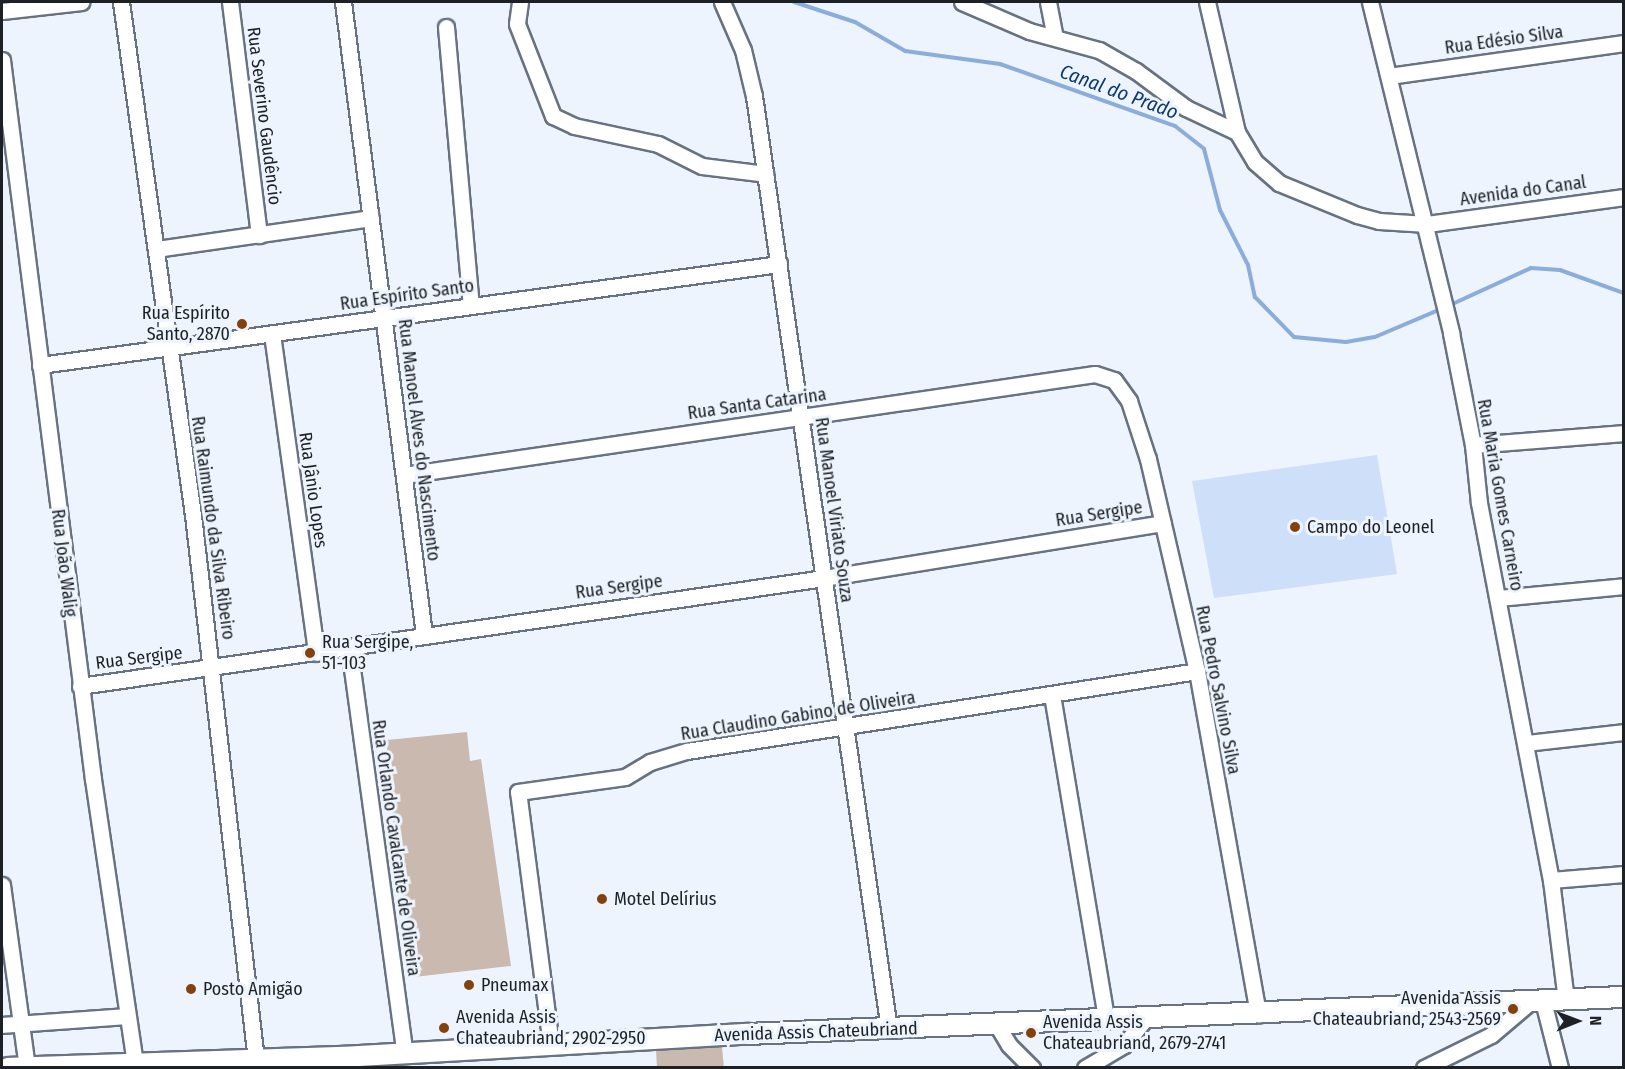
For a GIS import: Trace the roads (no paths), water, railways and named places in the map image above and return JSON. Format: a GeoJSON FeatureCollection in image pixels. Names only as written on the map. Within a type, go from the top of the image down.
{"type":"FeatureCollection","features":[{"type":"Feature","properties":{"kind":"main road","name":"Avenida Assis Chateubriand"},"geometry":{"type":"LineString","coordinates":[[8,1068],[405,1054],[890,1029],[1258,1015],[1623,997]]}},
{"type":"Feature","properties":{"kind":"street"},"geometry":{"type":"LineString","coordinates":[[2,11],[81,2]]}},
{"type":"Feature","properties":{"kind":"street","name":"Rua Raimundo da Silva Ribeiro"},"geometry":{"type":"LineString","coordinates":[[121,2],[212,668],[256,1060]]}},
{"type":"Feature","properties":{"kind":"street","name":"Rua Severino Gaudêncio"},"geometry":{"type":"LineString","coordinates":[[230,2],[260,235]]}},
{"type":"Feature","properties":{"kind":"street","name":"Rua Manoel Alves do Nascimento"},"geometry":{"type":"LineString","coordinates":[[343,2],[424,634]]}},
{"type":"Feature","properties":{"kind":"street"},"geometry":{"type":"LineString","coordinates":[[520,2],[517,24],[553,116],[574,126],[658,144],[702,166],[766,174]]}},
{"type":"Feature","properties":{"kind":"street","name":"Rua Manoel Viriato Souza"},"geometry":{"type":"LineString","coordinates":[[722,2],[743,50],[766,174],[890,1029]]}},
{"type":"Feature","properties":{"kind":"street"},"geometry":{"type":"LineString","coordinates":[[962,2],[1029,31],[1055,37],[1113,58],[1186,108],[1237,132]]}},
{"type":"Feature","properties":{"kind":"street"},"geometry":{"type":"LineString","coordinates":[[1048,2],[1055,37]]}},
{"type":"Feature","properties":{"kind":"street","name":"Avenida do Canal"},"geometry":{"type":"LineString","coordinates":[[1207,2],[1237,132],[1255,162],[1279,183],[1357,215],[1427,224],[1623,197]]}},
{"type":"Feature","properties":{"kind":"street","name":"Rua Maria Gomes Carneiro"},"geometry":{"type":"LineString","coordinates":[[1370,2],[1443,290],[1473,445],[1479,503],[1551,880],[1566,1000]]}},
{"type":"Feature","properties":{"kind":"street"},"geometry":{"type":"LineString","coordinates":[[446,27],[471,306]]}},
{"type":"Feature","properties":{"kind":"street","name":"Rua Edésio Silva"},"geometry":{"type":"LineString","coordinates":[[1389,76],[1623,43]]}},
{"type":"Feature","properties":{"kind":"street","name":"Rua João Walig"},"geometry":{"type":"LineString","coordinates":[[2,60],[80,686],[135,1064]]}},
{"type":"Feature","properties":{"kind":"street"},"geometry":{"type":"LineString","coordinates":[[156,249],[371,218]]}},
{"type":"Feature","properties":{"kind":"street","name":"Rua Espírito Santo"},"geometry":{"type":"LineString","coordinates":[[40,365],[779,264]]}},
{"type":"Feature","properties":{"kind":"street","name":"Rua Jânio Lopes"},"geometry":{"type":"LineString","coordinates":[[272,334],[316,653]]}},
{"type":"Feature","properties":{"kind":"street","name":"Rua Santa Catarina"},"geometry":{"type":"LineString","coordinates":[[404,475],[1095,374],[1114,380]]}},
{"type":"Feature","properties":{"kind":"street","name":"Rua Pedro Salvino Silva"},"geometry":{"type":"LineString","coordinates":[[1114,380],[1130,402],[1162,523],[1197,671],[1258,1015]]}},
{"type":"Feature","properties":{"kind":"street"},"geometry":{"type":"LineString","coordinates":[[1473,445],[1623,433]]}},
{"type":"Feature","properties":{"kind":"street","name":"Rua Sergipe"},"geometry":{"type":"LineString","coordinates":[[80,686],[316,653],[424,634],[824,578],[1162,523]]}},
{"type":"Feature","properties":{"kind":"street"},"geometry":{"type":"LineString","coordinates":[[1498,598],[1623,586]]}},
{"type":"Feature","properties":{"kind":"street","name":"Rua Orlando Cavalcante de Oliveira"},"geometry":{"type":"LineString","coordinates":[[349,647],[405,1054]]}},
{"type":"Feature","properties":{"kind":"street","name":"Rua Claudino Gabino de Oliveira"},"geometry":{"type":"LineString","coordinates":[[550,1045],[518,792],[625,777],[650,762],[687,751],[1197,671]]}},
{"type":"Feature","properties":{"kind":"street"},"geometry":{"type":"LineString","coordinates":[[1052,695],[1106,1019]]}},
{"type":"Feature","properties":{"kind":"street"},"geometry":{"type":"LineString","coordinates":[[1526,743],[1623,732]]}},
{"type":"Feature","properties":{"kind":"street"},"geometry":{"type":"LineString","coordinates":[[1551,880],[1623,874]]}},
{"type":"Feature","properties":{"kind":"street"},"geometry":{"type":"LineString","coordinates":[[2,885],[27,1067]]}},
{"type":"Feature","properties":{"kind":"street"},"geometry":{"type":"LineString","coordinates":[[1424,1068],[1491,1035],[1536,1001],[1560,1068]]}},
{"type":"Feature","properties":{"kind":"street"},"geometry":{"type":"LineString","coordinates":[[2,1025],[127,1016]]}},
{"type":"Feature","properties":{"kind":"street"},"geometry":{"type":"LineString","coordinates":[[1085,1068],[1124,1045],[1146,1018]]}},
{"type":"Feature","properties":{"kind":"street"},"geometry":{"type":"LineString","coordinates":[[997,1025],[1009,1045],[1032,1068]]}},
{"type":"Feature","properties":{"kind":"waterway","name":"Canal do Prado"},"geometry":{"type":"LineString","coordinates":[[794,2],[855,22],[905,51],[1000,64],[1175,126],[1204,149],[1220,210],[1248,265],[1255,297],[1294,337],[1346,342],[1375,337],[1441,309]]}},
{"type":"Feature","properties":{"kind":"waterway","name":"Canal do Prado"},"geometry":{"type":"LineString","coordinates":[[1448,306],[1531,268],[1560,270],[1624,293]]}},
{"type":"Feature","properties":{"kind":"place","name":"Rua Espírito Santo, 2870"},"geometry":{"type":"Point","coordinates":[242,324]}},
{"type":"Feature","properties":{"kind":"place","name":"Campo do Leonel"},"geometry":{"type":"Point","coordinates":[1295,527]}},
{"type":"Feature","properties":{"kind":"place","name":"Rua Sergipe, 51-103"},"geometry":{"type":"Point","coordinates":[310,653]}},
{"type":"Feature","properties":{"kind":"place","name":"Motel Delírius"},"geometry":{"type":"Point","coordinates":[602,899]}},
{"type":"Feature","properties":{"kind":"place","name":"Pneumax"},"geometry":{"type":"Point","coordinates":[469,985]}},
{"type":"Feature","properties":{"kind":"place","name":"Posto Amigão"},"geometry":{"type":"Point","coordinates":[191,989]}},
{"type":"Feature","properties":{"kind":"place","name":"Avenida Assis Chateaubriand, 2543-2569"},"geometry":{"type":"Point","coordinates":[1513,1009]}},
{"type":"Feature","properties":{"kind":"place","name":"Avenida Assis Chateaubriand, 2902-2950"},"geometry":{"type":"Point","coordinates":[444,1028]}},
{"type":"Feature","properties":{"kind":"place","name":"Avenida Assis Chateaubriand, 2679-2741"},"geometry":{"type":"Point","coordinates":[1031,1033]}}]}
